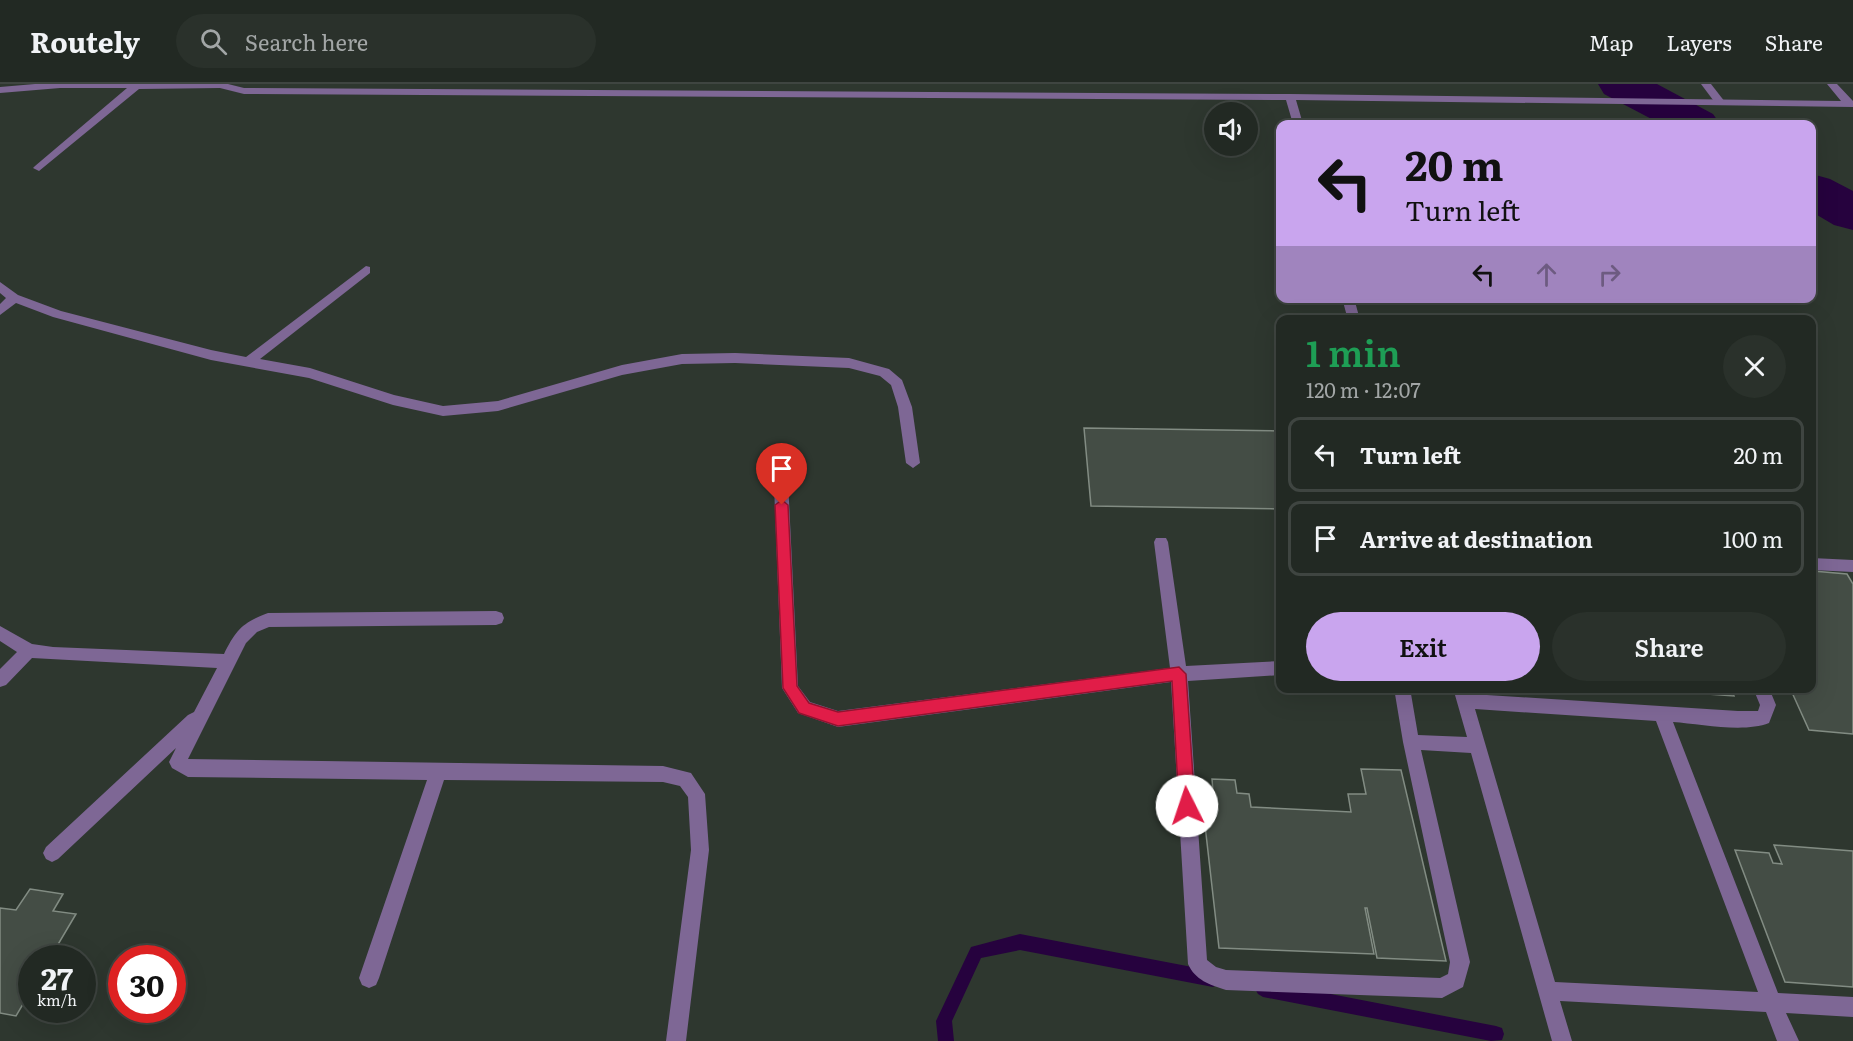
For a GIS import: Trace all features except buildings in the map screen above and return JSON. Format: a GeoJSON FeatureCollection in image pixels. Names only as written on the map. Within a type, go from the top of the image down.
{"type":"FeatureCollection","features":[{"type":"Feature","properties":{"kind":"street"},"geometry":{"type":"LineString","coordinates":[[0,90],[121,84],[216,85],[244,91],[376,88],[775,90],[1851,104]]}},
{"type":"Feature","properties":{"kind":"street"},"geometry":{"type":"LineString","coordinates":[[1706,84],[1720,102]]}},
{"type":"Feature","properties":{"kind":"street"},"geometry":{"type":"LineString","coordinates":[[1832,84],[1851,104]]}},
{"type":"Feature","properties":{"kind":"street"},"geometry":{"type":"LineString","coordinates":[[39,168],[136,85]]}},
{"type":"Feature","properties":{"kind":"street"},"geometry":{"type":"LineString","coordinates":[[1290,97],[1297,120]]}},
{"type":"Feature","properties":{"kind":"street"},"geometry":{"type":"LineString","coordinates":[[248,362],[366,270]]}},
{"type":"Feature","properties":{"kind":"street"},"geometry":{"type":"LineString","coordinates":[[0,286],[14,298],[57,314],[212,355],[319,376],[393,400],[443,411],[498,406],[622,370],[682,359],[735,358],[849,363],[884,372],[897,383],[905,407],[913,463]]}},
{"type":"Feature","properties":{"kind":"street"},"geometry":{"type":"LineString","coordinates":[[0,311],[14,298]]}},
{"type":"Feature","properties":{"kind":"street"},"geometry":{"type":"LineString","coordinates":[[780,459],[790,688],[804,708],[838,719],[1179,674],[1276,668]]}},
{"type":"Feature","properties":{"kind":"street"},"geometry":{"type":"LineString","coordinates":[[1161,542],[1179,674],[1198,964],[1210,975],[1226,981],[1442,988],[1456,980],[1460,962],[1411,742],[1403,693]]}},
{"type":"Feature","properties":{"kind":"street"},"geometry":{"type":"LineString","coordinates":[[1816,564],[1853,566]]}},
{"type":"Feature","properties":{"kind":"street"},"geometry":{"type":"LineString","coordinates":[[496,618],[268,620],[251,627],[240,638],[178,762],[188,769],[663,774],[685,779],[696,794],[700,850],[676,1041]]}},
{"type":"Feature","properties":{"kind":"street"},"geometry":{"type":"LineString","coordinates":[[0,633],[28,651],[113,658],[228,661]]}},
{"type":"Feature","properties":{"kind":"street"},"geometry":{"type":"LineString","coordinates":[[0,680],[28,651]]}},
{"type":"Feature","properties":{"kind":"street"},"geometry":{"type":"LineString","coordinates":[[1562,1041],[1462,695],[1738,719],[1763,718],[1768,705],[1763,693]]}},
{"type":"Feature","properties":{"kind":"street"},"geometry":{"type":"LineString","coordinates":[[52,853],[202,712]]}},
{"type":"Feature","properties":{"kind":"street"},"geometry":{"type":"LineString","coordinates":[[1662,714],[1771,1001],[1789,1041]]}},
{"type":"Feature","properties":{"kind":"street"},"geometry":{"type":"LineString","coordinates":[[1411,742],[1477,745]]}},
{"type":"Feature","properties":{"kind":"street"},"geometry":{"type":"LineString","coordinates":[[369,978],[438,772]]}},
{"type":"Feature","properties":{"kind":"street"},"geometry":{"type":"LineString","coordinates":[[1548,991],[1853,1007]]}},
{"type":"Feature","properties":{"kind":"waterway"},"geometry":{"type":"LineString","coordinates":[[1621,84],[1688,120]]}},
{"type":"Feature","properties":{"kind":"waterway"},"geometry":{"type":"LineString","coordinates":[[1816,192],[1853,213]]}},
{"type":"Feature","properties":{"kind":"waterway"},"geometry":{"type":"LineString","coordinates":[[946,1041],[944,1021],[976,952],[1020,942],[1213,979]]}},
{"type":"Feature","properties":{"kind":"waterway"},"geometry":{"type":"LineString","coordinates":[[1263,989],[1496,1034]]}},
{"type":"Feature","properties":{"kind":"route"},"geometry":{"type":"LineString","coordinates":[[782,505],[790,688],[804,708],[838,719],[1179,674],[1187,806]]}}]}
